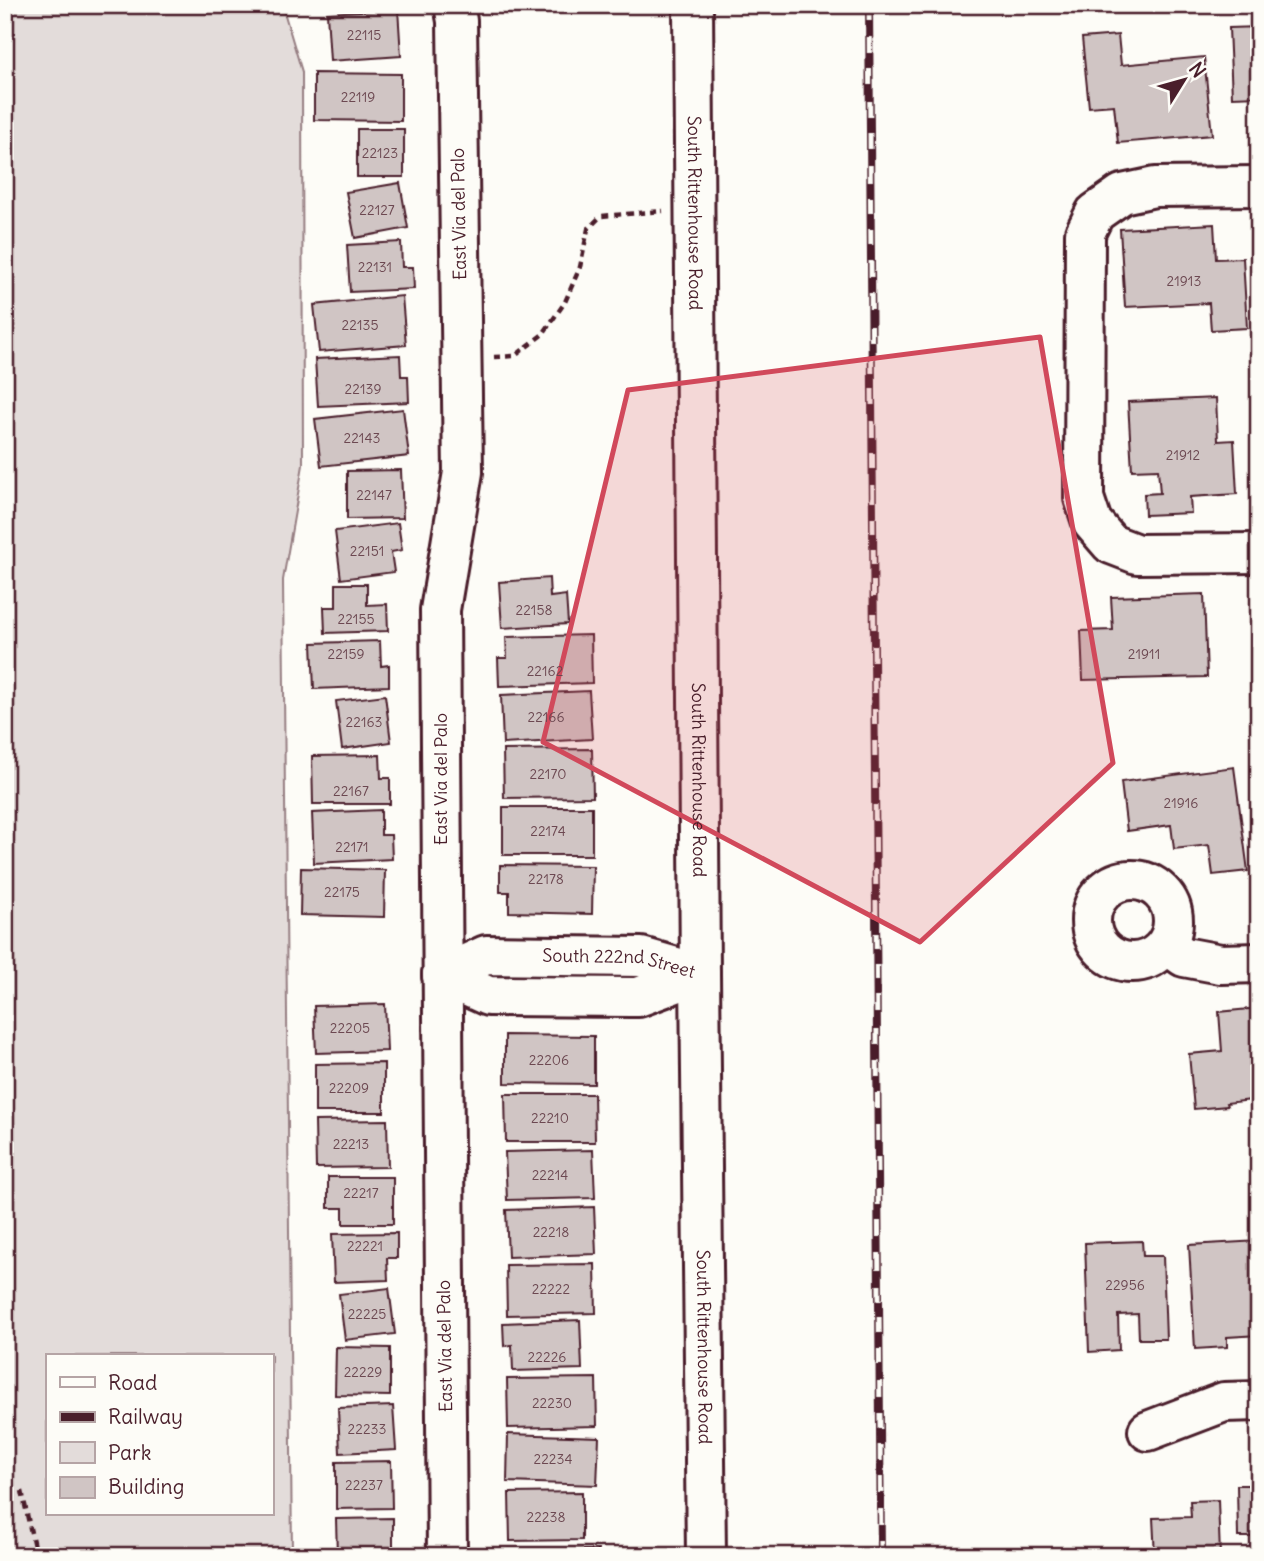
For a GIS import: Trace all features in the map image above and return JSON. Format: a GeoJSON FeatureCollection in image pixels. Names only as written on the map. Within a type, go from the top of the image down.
{"type":"FeatureCollection","features":[{"type":"Feature","properties":{"kind":"street","name":"East Via del Palo"},"geometry":{"type":"LineString","coordinates":[[447,1556],[440,610],[463,471],[457,21],[454,5]]}},
{"type":"Feature","properties":{"kind":"street","name":"South Rittenhouse Road"},"geometry":{"type":"LineString","coordinates":[[693,5],[706,1556]]}},
{"type":"Feature","properties":{"kind":"street"},"geometry":{"type":"LineString","coordinates":[[1259,186],[1155,187],[1122,194],[1095,213],[1085,233],[1084,367],[1084,498],[1092,522],[1111,544],[1137,554],[1259,553]]}},
{"type":"Feature","properties":{"kind":"street"},"geometry":{"type":"LineString","coordinates":[[1167,945],[1184,957],[1221,964],[1259,963]]}},
{"type":"Feature","properties":{"kind":"street","name":"South 222nd Street"},"geometry":{"type":"LineString","coordinates":[[442,975],[486,955],[642,957],[700,974]]}},
{"type":"Feature","properties":{"kind":"street"},"geometry":{"type":"LineString","coordinates":[[1147,1431],[1224,1402],[1259,1401]]}},
{"type":"Feature","properties":{"kind":"path"},"geometry":{"type":"LineString","coordinates":[[461,359],[515,356],[543,334],[565,302],[580,267],[588,229],[601,216],[695,209]]}},
{"type":"Feature","properties":{"kind":"path"},"geometry":{"type":"LineString","coordinates":[[22,1491],[36,1556]]}},
{"type":"Feature","properties":{"kind":"highlighted area"},"geometry":{"type":"Polygon","coordinates":[[[1040,337],[1113,763],[920,942],[543,742],[628,390],[1040,337]]]}},
{"type":"Feature","properties":{"kind":"green space"},"geometry":{"type":"Polygon","coordinates":[[[5,5],[282,5],[302,72],[303,465],[283,580],[292,1556],[7,1556],[5,5]]]}},
{"type":"Feature","properties":{"kind":"building"},"geometry":{"type":"Polygon","coordinates":[[[398,9],[401,56],[330,61],[327,13],[398,9]]]}},
{"type":"Feature","properties":{"kind":"building"},"geometry":{"type":"Polygon","coordinates":[[[1259,27],[1259,96],[1232,97],[1229,28],[1259,27]]]}},
{"type":"Feature","properties":{"kind":"building"},"geometry":{"type":"Polygon","coordinates":[[[1118,35],[1121,65],[1204,57],[1212,135],[1118,143],[1114,105],[1089,107],[1082,38],[1118,35]]]}},
{"type":"Feature","properties":{"kind":"building"},"geometry":{"type":"Polygon","coordinates":[[[314,73],[401,74],[401,121],[314,120],[314,73]]]}},
{"type":"Feature","properties":{"kind":"building"},"geometry":{"type":"Polygon","coordinates":[[[357,129],[404,129],[404,177],[357,177],[357,129]]]}},
{"type":"Feature","properties":{"kind":"building"},"geometry":{"type":"Polygon","coordinates":[[[400,183],[408,228],[355,238],[346,192],[400,183]]]}},
{"type":"Feature","properties":{"kind":"building"},"geometry":{"type":"Polygon","coordinates":[[[1214,224],[1216,259],[1243,258],[1247,328],[1211,330],[1209,303],[1125,307],[1120,229],[1214,224]]]}},
{"type":"Feature","properties":{"kind":"building"},"geometry":{"type":"Polygon","coordinates":[[[401,242],[402,267],[413,267],[414,289],[350,292],[347,245],[401,242]]]}},
{"type":"Feature","properties":{"kind":"building"},"geometry":{"type":"Polygon","coordinates":[[[402,296],[406,345],[319,352],[314,305],[402,296]]]}},
{"type":"Feature","properties":{"kind":"building"},"geometry":{"type":"Polygon","coordinates":[[[400,355],[401,376],[408,376],[409,402],[318,406],[315,359],[400,355]]]}},
{"type":"Feature","properties":{"kind":"building"},"geometry":{"type":"Polygon","coordinates":[[[1216,398],[1218,441],[1234,440],[1237,494],[1190,497],[1191,513],[1145,515],[1144,494],[1160,493],[1158,469],[1132,470],[1128,402],[1216,398]]]}},
{"type":"Feature","properties":{"kind":"building"},"geometry":{"type":"Polygon","coordinates":[[[403,409],[409,456],[321,466],[315,419],[403,409]]]}},
{"type":"Feature","properties":{"kind":"building"},"geometry":{"type":"Polygon","coordinates":[[[401,470],[403,518],[347,519],[347,471],[401,470]]]}},
{"type":"Feature","properties":{"kind":"building"},"geometry":{"type":"Polygon","coordinates":[[[398,523],[402,550],[391,552],[394,572],[341,579],[335,531],[398,523]]]}},
{"type":"Feature","properties":{"kind":"building"},"geometry":{"type":"Polygon","coordinates":[[[549,578],[550,597],[566,595],[568,624],[502,628],[499,582],[549,578]]]}},
{"type":"Feature","properties":{"kind":"building"},"geometry":{"type":"Polygon","coordinates":[[[336,584],[367,584],[367,605],[387,604],[388,631],[325,633],[324,607],[336,607],[336,584]]]}},
{"type":"Feature","properties":{"kind":"building"},"geometry":{"type":"Polygon","coordinates":[[[1204,594],[1207,677],[1083,680],[1081,631],[1113,630],[1111,597],[1204,594]]]}},
{"type":"Feature","properties":{"kind":"building"},"geometry":{"type":"Polygon","coordinates":[[[591,635],[592,683],[499,686],[498,658],[507,658],[506,637],[591,635]]]}},
{"type":"Feature","properties":{"kind":"building"},"geometry":{"type":"Polygon","coordinates":[[[380,641],[381,666],[389,665],[389,686],[314,689],[312,643],[380,641]]]}},
{"type":"Feature","properties":{"kind":"building"},"geometry":{"type":"Polygon","coordinates":[[[1250,642],[1259,642],[1259,699],[1252,699],[1250,642]]]}},
{"type":"Feature","properties":{"kind":"building"},"geometry":{"type":"Polygon","coordinates":[[[589,691],[592,739],[503,744],[501,695],[589,691]]]}},
{"type":"Feature","properties":{"kind":"building"},"geometry":{"type":"Polygon","coordinates":[[[385,695],[391,742],[342,749],[336,701],[385,695]]]}},
{"type":"Feature","properties":{"kind":"building"},"geometry":{"type":"Polygon","coordinates":[[[592,749],[593,797],[504,798],[503,750],[592,749]]]}},
{"type":"Feature","properties":{"kind":"building"},"geometry":{"type":"Polygon","coordinates":[[[380,755],[381,778],[390,778],[390,804],[313,804],[312,756],[380,755]]]}},
{"type":"Feature","properties":{"kind":"building"},"geometry":{"type":"Polygon","coordinates":[[[1234,767],[1248,871],[1213,875],[1209,845],[1174,849],[1171,825],[1127,831],[1121,782],[1234,767]]]}},
{"type":"Feature","properties":{"kind":"building"},"geometry":{"type":"Polygon","coordinates":[[[503,807],[592,807],[592,855],[503,855],[503,807]]]}},
{"type":"Feature","properties":{"kind":"building"},"geometry":{"type":"Polygon","coordinates":[[[381,810],[381,835],[391,835],[392,859],[314,863],[312,813],[381,810]]]}},
{"type":"Feature","properties":{"kind":"building"},"geometry":{"type":"Polygon","coordinates":[[[500,865],[593,866],[592,914],[509,912],[509,892],[500,892],[500,865]]]}},
{"type":"Feature","properties":{"kind":"building"},"geometry":{"type":"Polygon","coordinates":[[[301,868],[385,870],[384,917],[300,915],[301,868]]]}},
{"type":"Feature","properties":{"kind":"building"},"geometry":{"type":"Polygon","coordinates":[[[385,1004],[387,1051],[316,1053],[314,1006],[385,1004]]]}},
{"type":"Feature","properties":{"kind":"building"},"geometry":{"type":"Polygon","coordinates":[[[1259,1008],[1259,1099],[1194,1109],[1189,1054],[1222,1051],[1219,1012],[1259,1008]]]}},
{"type":"Feature","properties":{"kind":"building"},"geometry":{"type":"Polygon","coordinates":[[[505,1035],[594,1036],[594,1084],[505,1083],[505,1035]]]}},
{"type":"Feature","properties":{"kind":"building"},"geometry":{"type":"Polygon","coordinates":[[[384,1063],[384,1112],[315,1112],[315,1064],[384,1063]]]}},
{"type":"Feature","properties":{"kind":"building"},"geometry":{"type":"Polygon","coordinates":[[[505,1094],[594,1094],[595,1142],[506,1142],[505,1094]]]}},
{"type":"Feature","properties":{"kind":"building"},"geometry":{"type":"Polygon","coordinates":[[[387,1120],[388,1167],[316,1168],[315,1121],[387,1120]]]}},
{"type":"Feature","properties":{"kind":"building"},"geometry":{"type":"Polygon","coordinates":[[[593,1150],[595,1198],[507,1200],[505,1152],[593,1150]]]}},
{"type":"Feature","properties":{"kind":"building"},"geometry":{"type":"Polygon","coordinates":[[[328,1177],[393,1177],[393,1224],[343,1224],[343,1208],[328,1208],[328,1177]]]}},
{"type":"Feature","properties":{"kind":"building"},"geometry":{"type":"Polygon","coordinates":[[[594,1207],[596,1254],[508,1257],[506,1210],[594,1207]]]}},
{"type":"Feature","properties":{"kind":"building"},"geometry":{"type":"Polygon","coordinates":[[[397,1233],[397,1258],[387,1258],[388,1280],[334,1282],[332,1234],[397,1233]]]}},
{"type":"Feature","properties":{"kind":"building"},"geometry":{"type":"Polygon","coordinates":[[[1142,1241],[1143,1256],[1163,1256],[1166,1339],[1139,1339],[1138,1314],[1118,1315],[1119,1350],[1089,1352],[1085,1243],[1142,1241]]]}},
{"type":"Feature","properties":{"kind":"building"},"geometry":{"type":"Polygon","coordinates":[[[1259,1241],[1259,1335],[1227,1337],[1227,1347],[1195,1349],[1189,1245],[1259,1241]]]}},
{"type":"Feature","properties":{"kind":"building"},"geometry":{"type":"Polygon","coordinates":[[[595,1264],[596,1313],[507,1315],[506,1265],[595,1264]]]}},
{"type":"Feature","properties":{"kind":"building"},"geometry":{"type":"Polygon","coordinates":[[[389,1288],[395,1334],[345,1340],[339,1294],[389,1288]]]}},
{"type":"Feature","properties":{"kind":"building"},"geometry":{"type":"Polygon","coordinates":[[[580,1320],[582,1369],[513,1371],[512,1345],[504,1346],[503,1323],[580,1320]]]}},
{"type":"Feature","properties":{"kind":"building"},"geometry":{"type":"Polygon","coordinates":[[[336,1347],[390,1348],[390,1396],[335,1395],[336,1347]]]}},
{"type":"Feature","properties":{"kind":"building"},"geometry":{"type":"Polygon","coordinates":[[[596,1378],[597,1426],[508,1428],[507,1379],[596,1378]]]}},
{"type":"Feature","properties":{"kind":"building"},"geometry":{"type":"Polygon","coordinates":[[[393,1406],[396,1450],[340,1453],[338,1408],[393,1406]]]}},
{"type":"Feature","properties":{"kind":"building"},"geometry":{"type":"Polygon","coordinates":[[[508,1434],[599,1437],[597,1485],[507,1482],[508,1434]]]}},
{"type":"Feature","properties":{"kind":"building"},"geometry":{"type":"Polygon","coordinates":[[[391,1461],[392,1508],[336,1509],[336,1462],[391,1461]]]}},
{"type":"Feature","properties":{"kind":"building"},"geometry":{"type":"Polygon","coordinates":[[[1237,1485],[1259,1485],[1259,1537],[1238,1537],[1237,1485]]]}},
{"type":"Feature","properties":{"kind":"building"},"geometry":{"type":"Polygon","coordinates":[[[582,1492],[582,1540],[510,1541],[509,1493],[582,1492]]]}},
{"type":"Feature","properties":{"kind":"building"},"geometry":{"type":"Polygon","coordinates":[[[1218,1500],[1220,1556],[1155,1556],[1153,1518],[1191,1517],[1190,1501],[1218,1500]]]}},
{"type":"Feature","properties":{"kind":"building"},"geometry":{"type":"Polygon","coordinates":[[[393,1518],[393,1556],[337,1556],[336,1519],[393,1518]]]}},
{"type":"Feature","properties":{"kind":"building"},"geometry":{"type":"Polygon","coordinates":[[[508,1549],[598,1550],[598,1556],[508,1556],[508,1549]]]}},
{"type":"Feature","properties":{"kind":"railway"},"geometry":{"type":"LineString","coordinates":[[869,5],[881,1556]]}}]}
